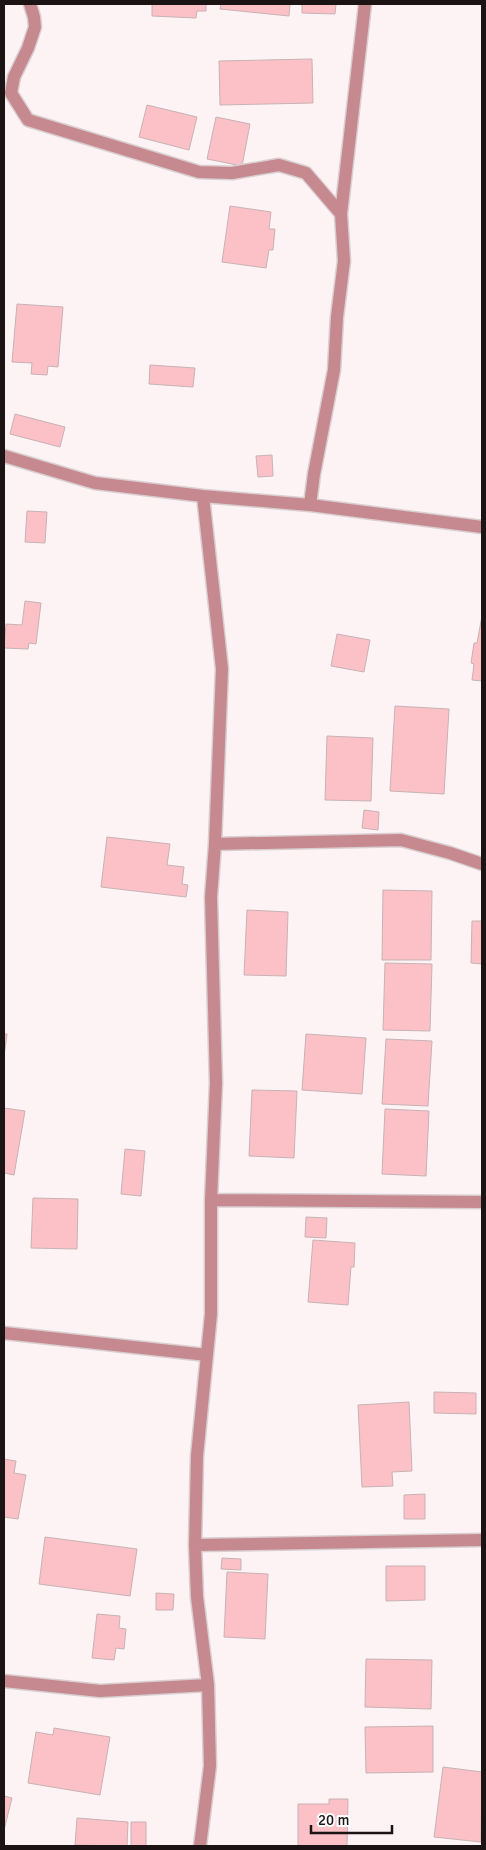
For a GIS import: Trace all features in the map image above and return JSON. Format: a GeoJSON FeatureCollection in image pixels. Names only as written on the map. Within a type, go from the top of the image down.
{"type":"FeatureCollection","features":[{"type":"Feature","properties":{"kind":"street"},"geometry":{"type":"LineString","coordinates":[[30,4],[35,27],[28,48],[14,77],[11,94],[28,120],[199,172],[232,172],[278,165],[306,173],[341,214]]}},
{"type":"Feature","properties":{"kind":"street"},"geometry":{"type":"LineString","coordinates":[[310,505],[334,370],[337,317],[344,261],[341,214],[365,4]]}},
{"type":"Feature","properties":{"kind":"street"},"geometry":{"type":"LineString","coordinates":[[4,456],[94,483],[203,496],[310,505],[482,527]]}},
{"type":"Feature","properties":{"kind":"street"},"geometry":{"type":"LineString","coordinates":[[202,1845],[210,1766],[208,1685],[196,1598],[196,1456],[211,1314],[211,1200],[216,1083],[211,898],[222,669],[203,496]]}},
{"type":"Feature","properties":{"kind":"street"},"geometry":{"type":"LineString","coordinates":[[215,844],[401,840],[482,864]]}},
{"type":"Feature","properties":{"kind":"street"},"geometry":{"type":"LineString","coordinates":[[211,1200],[482,1202]]}},
{"type":"Feature","properties":{"kind":"street"},"geometry":{"type":"LineString","coordinates":[[4,1333],[207,1355]]}},
{"type":"Feature","properties":{"kind":"street"},"geometry":{"type":"LineString","coordinates":[[195,1545],[482,1540]]}},
{"type":"Feature","properties":{"kind":"street"},"geometry":{"type":"LineString","coordinates":[[4,1681],[100,1690],[208,1685]]}},
{"type":"Feature","properties":{"kind":"building"},"geometry":{"type":"Polygon","coordinates":[[[152,4],[206,4],[206,11],[197,11],[196,18],[152,16],[152,4]]]}},
{"type":"Feature","properties":{"kind":"building"},"geometry":{"type":"Polygon","coordinates":[[[221,4],[290,4],[289,16],[220,9],[221,4]]]}},
{"type":"Feature","properties":{"kind":"building"},"geometry":{"type":"Polygon","coordinates":[[[302,4],[336,4],[335,14],[302,13],[302,4]]]}},
{"type":"Feature","properties":{"kind":"building"},"geometry":{"type":"Polygon","coordinates":[[[312,59],[313,103],[220,105],[219,61],[312,59]]]}},
{"type":"Feature","properties":{"kind":"building"},"geometry":{"type":"Polygon","coordinates":[[[147,105],[197,117],[189,150],[139,137],[147,105]]]}},
{"type":"Feature","properties":{"kind":"building"},"geometry":{"type":"Polygon","coordinates":[[[216,117],[250,124],[242,166],[207,159],[216,117]]]}},
{"type":"Feature","properties":{"kind":"building"},"geometry":{"type":"Polygon","coordinates":[[[230,206],[271,212],[269,229],[275,229],[273,250],[269,250],[266,268],[222,262],[230,206]]]}},
{"type":"Feature","properties":{"kind":"building"},"geometry":{"type":"Polygon","coordinates":[[[17,304],[63,307],[58,367],[48,366],[47,375],[31,374],[32,363],[12,362],[17,304]]]}},
{"type":"Feature","properties":{"kind":"building"},"geometry":{"type":"Polygon","coordinates":[[[150,365],[195,368],[193,387],[149,384],[150,365]]]}},
{"type":"Feature","properties":{"kind":"building"},"geometry":{"type":"Polygon","coordinates":[[[15,414],[65,427],[60,447],[10,434],[15,414]]]}},
{"type":"Feature","properties":{"kind":"building"},"geometry":{"type":"Polygon","coordinates":[[[272,455],[273,476],[258,477],[256,456],[272,455]]]}},
{"type":"Feature","properties":{"kind":"building"},"geometry":{"type":"Polygon","coordinates":[[[27,511],[47,512],[45,543],[25,542],[27,511]]]}},
{"type":"Feature","properties":{"kind":"building"},"geometry":{"type":"Polygon","coordinates":[[[25,601],[41,603],[36,644],[29,643],[28,649],[4,648],[6,624],[22,625],[25,601]]]}},
{"type":"Feature","properties":{"kind":"building"},"geometry":{"type":"Polygon","coordinates":[[[482,616],[482,681],[472,680],[474,664],[471,663],[474,643],[477,643],[482,616]]]}},
{"type":"Feature","properties":{"kind":"building"},"geometry":{"type":"Polygon","coordinates":[[[337,634],[370,640],[364,672],[331,666],[337,634]]]}},
{"type":"Feature","properties":{"kind":"building"},"geometry":{"type":"Polygon","coordinates":[[[395,706],[449,709],[444,794],[390,791],[395,706]]]}},
{"type":"Feature","properties":{"kind":"building"},"geometry":{"type":"Polygon","coordinates":[[[327,736],[373,738],[371,801],[325,800],[327,736]]]}},
{"type":"Feature","properties":{"kind":"building"},"geometry":{"type":"Polygon","coordinates":[[[364,810],[379,812],[378,830],[362,828],[364,810]]]}},
{"type":"Feature","properties":{"kind":"building"},"geometry":{"type":"Polygon","coordinates":[[[107,837],[170,844],[167,865],[184,867],[182,884],[188,885],[186,897],[101,887],[107,837]]]}},
{"type":"Feature","properties":{"kind":"building"},"geometry":{"type":"Polygon","coordinates":[[[383,890],[432,891],[431,960],[382,960],[383,890]]]}},
{"type":"Feature","properties":{"kind":"building"},"geometry":{"type":"Polygon","coordinates":[[[247,910],[288,912],[286,976],[244,975],[247,910]]]}},
{"type":"Feature","properties":{"kind":"building"},"geometry":{"type":"Polygon","coordinates":[[[472,921],[482,921],[482,964],[471,963],[472,921]]]}},
{"type":"Feature","properties":{"kind":"building"},"geometry":{"type":"Polygon","coordinates":[[[385,963],[432,964],[430,1031],[383,1030],[385,963]]]}},
{"type":"Feature","properties":{"kind":"building"},"geometry":{"type":"Polygon","coordinates":[[[4,1034],[7,1034],[4,1056],[4,1034]]]}},
{"type":"Feature","properties":{"kind":"building"},"geometry":{"type":"Polygon","coordinates":[[[306,1034],[366,1038],[362,1094],[302,1090],[306,1034]]]}},
{"type":"Feature","properties":{"kind":"building"},"geometry":{"type":"Polygon","coordinates":[[[386,1039],[432,1041],[428,1106],[382,1104],[386,1039]]]}},
{"type":"Feature","properties":{"kind":"building"},"geometry":{"type":"Polygon","coordinates":[[[252,1090],[297,1091],[294,1158],[249,1156],[252,1090]]]}},
{"type":"Feature","properties":{"kind":"building"},"geometry":{"type":"Polygon","coordinates":[[[4,1108],[25,1111],[14,1175],[4,1173],[4,1108]]]}},
{"type":"Feature","properties":{"kind":"building"},"geometry":{"type":"Polygon","coordinates":[[[385,1109],[429,1111],[426,1176],[382,1174],[385,1109]]]}},
{"type":"Feature","properties":{"kind":"building"},"geometry":{"type":"Polygon","coordinates":[[[125,1149],[145,1151],[141,1196],[121,1194],[125,1149]]]}},
{"type":"Feature","properties":{"kind":"building"},"geometry":{"type":"Polygon","coordinates":[[[33,1198],[78,1199],[77,1249],[31,1248],[33,1198]]]}},
{"type":"Feature","properties":{"kind":"building"},"geometry":{"type":"Polygon","coordinates":[[[306,1217],[327,1218],[326,1238],[305,1237],[306,1217]]]}},
{"type":"Feature","properties":{"kind":"building"},"geometry":{"type":"Polygon","coordinates":[[[313,1240],[355,1243],[354,1267],[351,1267],[348,1305],[308,1302],[313,1240]]]}},
{"type":"Feature","properties":{"kind":"building"},"geometry":{"type":"Polygon","coordinates":[[[434,1392],[476,1393],[476,1414],[434,1413],[434,1392]]]}},
{"type":"Feature","properties":{"kind":"building"},"geometry":{"type":"Polygon","coordinates":[[[409,1402],[412,1471],[392,1472],[393,1486],[362,1487],[358,1405],[409,1402]]]}},
{"type":"Feature","properties":{"kind":"building"},"geometry":{"type":"Polygon","coordinates":[[[4,1459],[16,1461],[14,1473],[26,1475],[18,1519],[4,1517],[4,1459]]]}},
{"type":"Feature","properties":{"kind":"building"},"geometry":{"type":"Polygon","coordinates":[[[425,1494],[425,1519],[404,1519],[404,1495],[425,1494]]]}},
{"type":"Feature","properties":{"kind":"building"},"geometry":{"type":"Polygon","coordinates":[[[45,1537],[137,1549],[130,1596],[39,1584],[45,1537]]]}},
{"type":"Feature","properties":{"kind":"building"},"geometry":{"type":"Polygon","coordinates":[[[222,1558],[241,1559],[241,1570],[221,1569],[222,1558]]]}},
{"type":"Feature","properties":{"kind":"building"},"geometry":{"type":"Polygon","coordinates":[[[386,1566],[425,1566],[425,1600],[386,1601],[386,1566]]]}},
{"type":"Feature","properties":{"kind":"building"},"geometry":{"type":"Polygon","coordinates":[[[227,1572],[268,1574],[265,1639],[224,1637],[227,1572]]]}},
{"type":"Feature","properties":{"kind":"building"},"geometry":{"type":"Polygon","coordinates":[[[156,1593],[174,1594],[173,1610],[156,1610],[156,1593]]]}},
{"type":"Feature","properties":{"kind":"building"},"geometry":{"type":"Polygon","coordinates":[[[97,1614],[120,1616],[119,1628],[126,1629],[124,1649],[116,1648],[114,1660],[92,1658],[97,1614]]]}},
{"type":"Feature","properties":{"kind":"building"},"geometry":{"type":"Polygon","coordinates":[[[366,1659],[432,1660],[431,1709],[365,1707],[366,1659]]]}},
{"type":"Feature","properties":{"kind":"building"},"geometry":{"type":"Polygon","coordinates":[[[433,1726],[433,1772],[366,1773],[365,1727],[433,1726]]]}},
{"type":"Feature","properties":{"kind":"building"},"geometry":{"type":"Polygon","coordinates":[[[54,1728],[110,1737],[100,1795],[28,1783],[36,1732],[53,1735],[54,1728]]]}},
{"type":"Feature","properties":{"kind":"building"},"geometry":{"type":"Polygon","coordinates":[[[443,1767],[482,1772],[481,1842],[434,1837],[443,1767]]]}},
{"type":"Feature","properties":{"kind":"building"},"geometry":{"type":"Polygon","coordinates":[[[4,1796],[12,1798],[4,1830],[4,1796]]]}},
{"type":"Feature","properties":{"kind":"building"},"geometry":{"type":"Polygon","coordinates":[[[329,1799],[348,1799],[347,1846],[298,1846],[298,1804],[329,1804],[329,1799]]]}},
{"type":"Feature","properties":{"kind":"building"},"geometry":{"type":"Polygon","coordinates":[[[77,1818],[128,1822],[127,1846],[75,1845],[77,1818]]]}},
{"type":"Feature","properties":{"kind":"building"},"geometry":{"type":"Polygon","coordinates":[[[131,1822],[146,1822],[146,1846],[131,1846],[131,1822]]]}}]}
